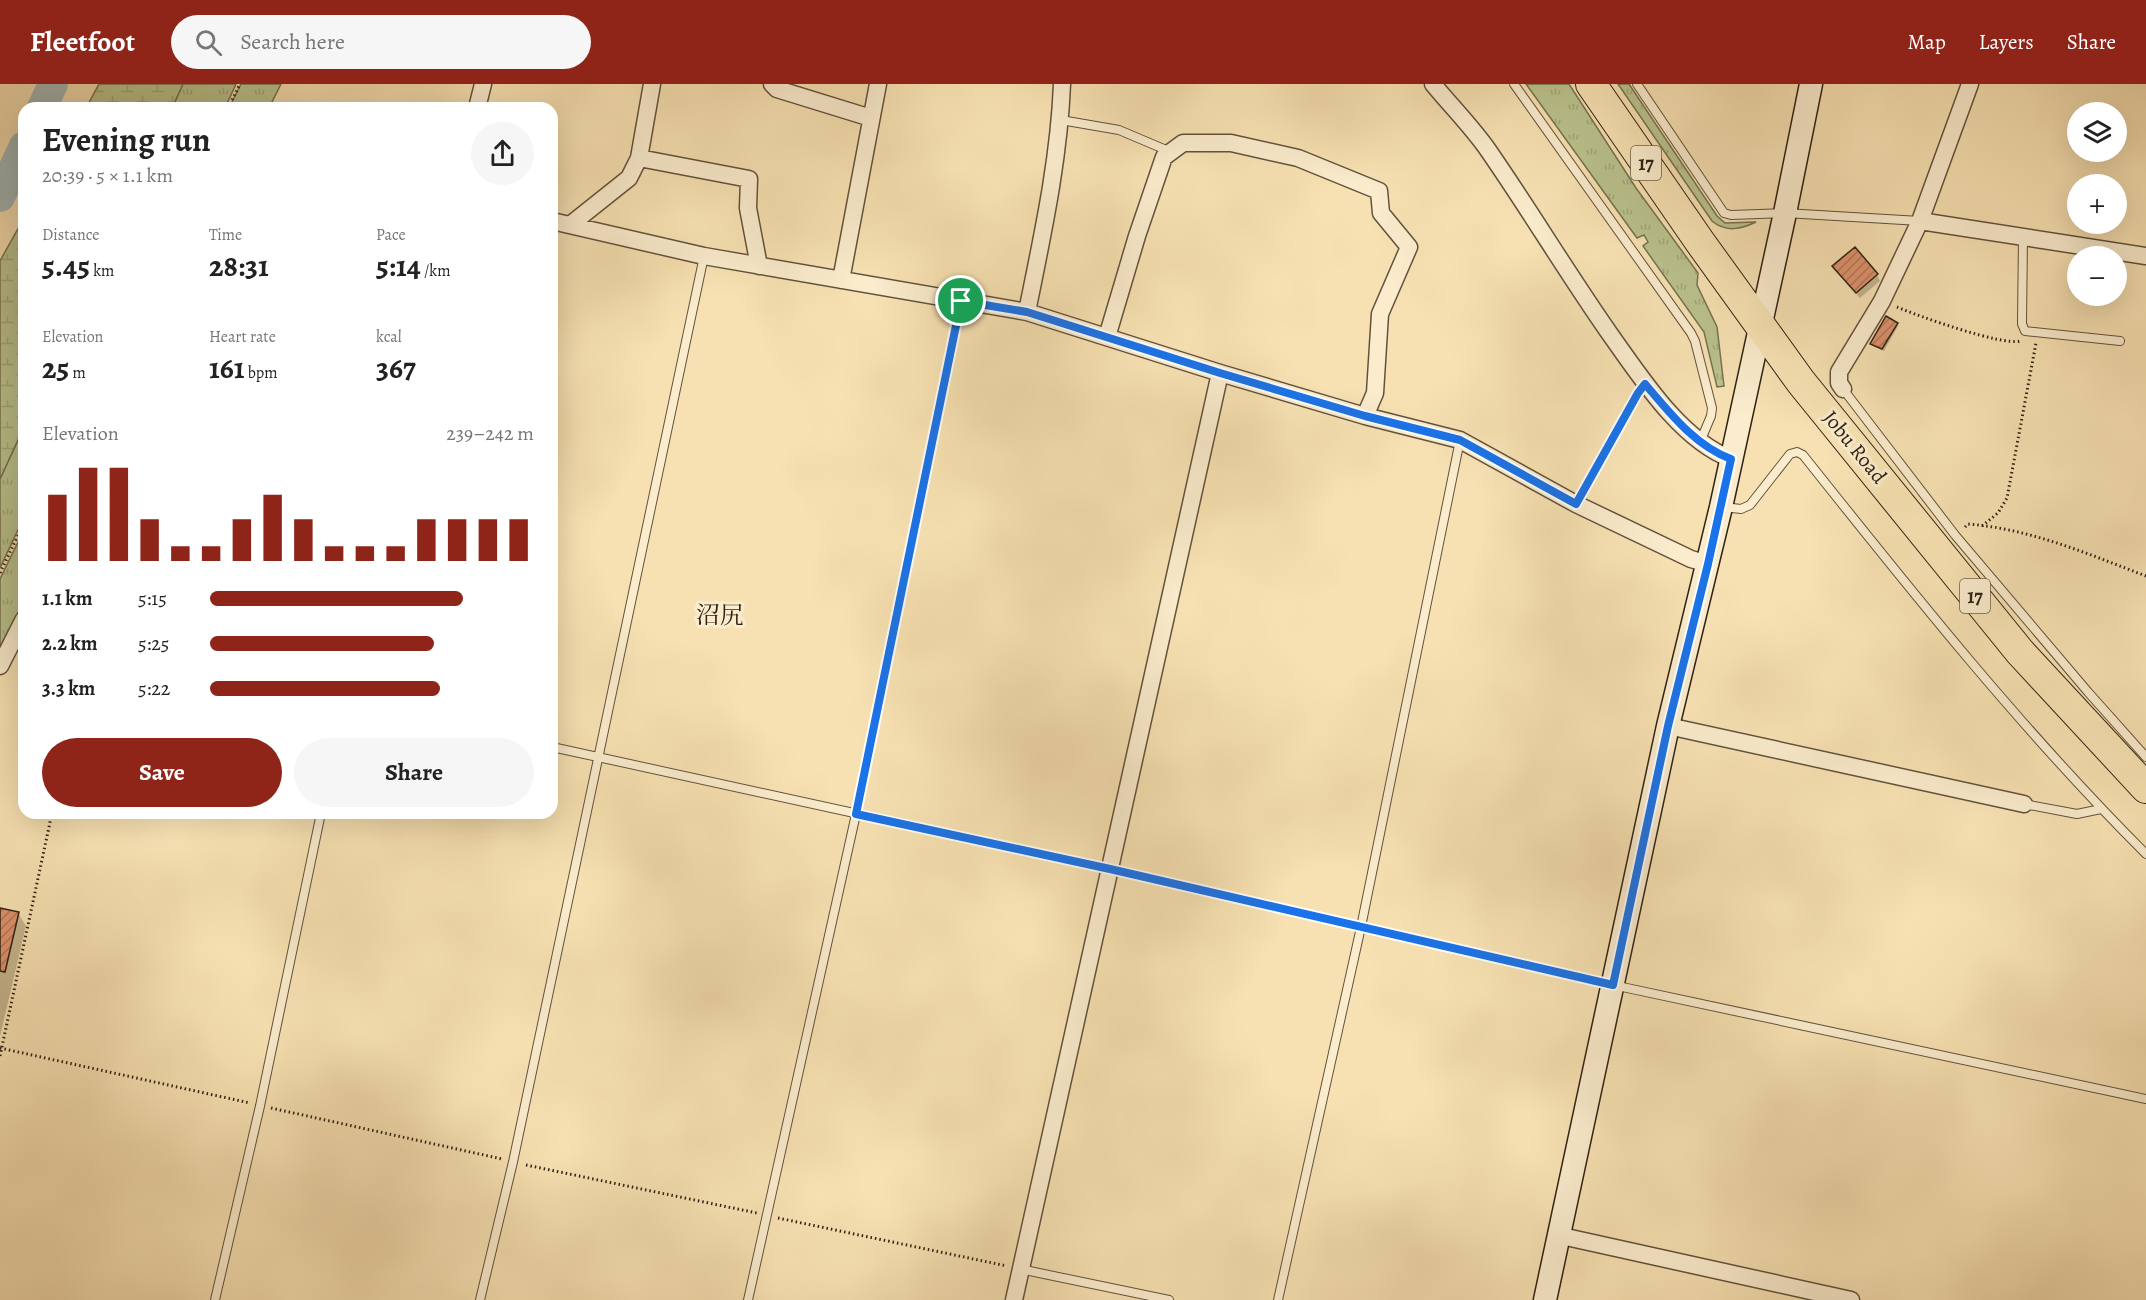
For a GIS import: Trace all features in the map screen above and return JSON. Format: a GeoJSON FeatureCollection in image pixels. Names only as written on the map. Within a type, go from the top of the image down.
{"type":"FeatureCollection","features":[{"type":"Feature","properties":{"kind":"highway","name":"Jobu Road"},"geometry":{"type":"LineString","coordinates":[[1591,84],[1801,382],[2020,652],[2146,788]]}},
{"type":"Feature","properties":{"kind":"street"},"geometry":{"type":"LineString","coordinates":[[478,102],[483,84]]}},
{"type":"Feature","properties":{"kind":"street"},"geometry":{"type":"LineString","coordinates":[[570,225],[629,178],[639,158],[652,84]]}},
{"type":"Feature","properties":{"kind":"street"},"geometry":{"type":"LineString","coordinates":[[772,84],[777,89],[871,118]]}},
{"type":"Feature","properties":{"kind":"street"},"geometry":{"type":"LineString","coordinates":[[841,280],[878,84]]}},
{"type":"Feature","properties":{"kind":"street"},"geometry":{"type":"LineString","coordinates":[[1027,312],[1044,229],[1060,120],[1062,84]]}},
{"type":"Feature","properties":{"kind":"street"},"geometry":{"type":"LineString","coordinates":[[1433,84],[1487,148],[1576,285],[1645,384],[1700,442],[1716,454],[1731,459]]}},
{"type":"Feature","properties":{"kind":"street"},"geometry":{"type":"LineString","coordinates":[[1545,1300],[1557,1235],[1668,726],[1708,564],[1761,326],[1811,84]]}},
{"type":"Feature","properties":{"kind":"street"},"geometry":{"type":"LineString","coordinates":[[1843,389],[1839,383],[1839,372],[1881,301],[1920,221],[1970,84]]}},
{"type":"Feature","properties":{"kind":"street"},"geometry":{"type":"LineString","coordinates":[[1107,336],[1164,157],[1183,143],[1231,143],[1298,158],[1379,191],[1381,213],[1409,247],[1380,314],[1375,393],[1365,416]]}},
{"type":"Feature","properties":{"kind":"street"},"geometry":{"type":"LineString","coordinates":[[639,158],[749,179],[748,208],[759,266]]}},
{"type":"Feature","properties":{"kind":"street"},"geometry":{"type":"LineString","coordinates":[[1920,221],[2146,256]]}},
{"type":"Feature","properties":{"kind":"street"},"geometry":{"type":"LineString","coordinates":[[558,222],[704,256],[1027,312],[1365,416],[1460,440],[1576,504],[1691,559],[1708,564]]}},
{"type":"Feature","properties":{"kind":"street"},"geometry":{"type":"LineString","coordinates":[[1014,1300],[1220,373]]}},
{"type":"Feature","properties":{"kind":"street"},"geometry":{"type":"LineString","coordinates":[[0,666],[18,635]]}},
{"type":"Feature","properties":{"kind":"street"},"geometry":{"type":"LineString","coordinates":[[1668,726],[2024,804]]}},
{"type":"Feature","properties":{"kind":"street"},"geometry":{"type":"LineString","coordinates":[[1557,1235],[1851,1300]]}},
{"type":"Feature","properties":{"kind":"lane"},"geometry":{"type":"LineString","coordinates":[[1514,84],[1691,333],[1712,408],[1700,442]]}},
{"type":"Feature","properties":{"kind":"lane"},"geometry":{"type":"LineString","coordinates":[[1637,84],[1724,213],[1731,215],[1785,213],[1920,221]]}},
{"type":"Feature","properties":{"kind":"lane"},"geometry":{"type":"LineString","coordinates":[[1060,120],[1119,130],[1171,152]]}},
{"type":"Feature","properties":{"kind":"lane"},"geometry":{"type":"LineString","coordinates":[[2023,237],[2022,324],[2025,331],[2120,341]]}},
{"type":"Feature","properties":{"kind":"lane"},"geometry":{"type":"LineString","coordinates":[[480,1300],[516,1150],[704,256]]}},
{"type":"Feature","properties":{"kind":"lane"},"geometry":{"type":"LineString","coordinates":[[748,1300],[856,814],[961,301]]}},
{"type":"Feature","properties":{"kind":"lane"},"geometry":{"type":"LineString","coordinates":[[1576,504],[1645,384]]}},
{"type":"Feature","properties":{"kind":"lane"},"geometry":{"type":"LineString","coordinates":[[1843,389],[1955,534],[2146,757]]}},
{"type":"Feature","properties":{"kind":"lane"},"geometry":{"type":"LineString","coordinates":[[1278,1300],[1361,927],[1460,440]]}},
{"type":"Feature","properties":{"kind":"lane"},"geometry":{"type":"LineString","coordinates":[[1721,507],[1742,508],[1750,505],[1790,454],[1797,452],[1803,456],[1935,621],[2101,809],[2146,854]]}},
{"type":"Feature","properties":{"kind":"lane"},"geometry":{"type":"LineString","coordinates":[[558,748],[1110,869],[1613,985],[2146,1099]]}},
{"type":"Feature","properties":{"kind":"lane"},"geometry":{"type":"LineString","coordinates":[[2024,804],[2077,814],[2101,809]]}},
{"type":"Feature","properties":{"kind":"lane"},"geometry":{"type":"LineString","coordinates":[[215,1300],[260,1106],[320,819]]}},
{"type":"Feature","properties":{"kind":"lane"},"geometry":{"type":"LineString","coordinates":[[1020,1269],[1169,1300]]}},
{"type":"Feature","properties":{"kind":"path"},"geometry":{"type":"LineString","coordinates":[[231,102],[240,84]]}},
{"type":"Feature","properties":{"kind":"path"},"geometry":{"type":"LineString","coordinates":[[1881,301],[1917,315],[2011,342],[2019,341],[2025,331]]}},
{"type":"Feature","properties":{"kind":"path"},"geometry":{"type":"LineString","coordinates":[[1982,526],[1998,513],[2007,498],[2038,332]]}},
{"type":"Feature","properties":{"kind":"path"},"geometry":{"type":"LineString","coordinates":[[1955,534],[1968,524],[2033,535],[2146,576]]}},
{"type":"Feature","properties":{"kind":"path"},"geometry":{"type":"LineString","coordinates":[[0,573],[18,536]]}},
{"type":"Feature","properties":{"kind":"path"},"geometry":{"type":"LineString","coordinates":[[0,1056],[51,819]]}},
{"type":"Feature","properties":{"kind":"green space"},"geometry":{"type":"Polygon","coordinates":[[[99,84],[183,84],[175,102],[89,102],[99,84]]]}},
{"type":"Feature","properties":{"kind":"green space"},"geometry":{"type":"Polygon","coordinates":[[[183,84],[236,84],[228,102],[175,102],[183,84]]]}},
{"type":"Feature","properties":{"kind":"green space"},"geometry":{"type":"Polygon","coordinates":[[[241,84],[281,84],[272,102],[232,102],[241,84]]]}},
{"type":"Feature","properties":{"kind":"green space"},"geometry":{"type":"Polygon","coordinates":[[[1526,84],[1569,84],[1636,188],[1698,273],[1697,285],[1717,327],[1724,386],[1717,387],[1704,332],[1643,246],[1648,242],[1644,235],[1637,238],[1526,84]]]}},
{"type":"Feature","properties":{"kind":"green space"},"geometry":{"type":"Polygon","coordinates":[[[1618,84],[1629,84],[1717,216],[1725,223],[1756,222],[1734,229],[1717,225],[1712,221],[1618,84]]]}},
{"type":"Feature","properties":{"kind":"green space"},"geometry":{"type":"Polygon","coordinates":[[[18,229],[18,440],[0,479],[0,261],[18,229]]]}},
{"type":"Feature","properties":{"kind":"green space"},"geometry":{"type":"Polygon","coordinates":[[[18,440],[18,530],[0,568],[0,479],[18,440]]]}},
{"type":"Feature","properties":{"kind":"green space"},"geometry":{"type":"Polygon","coordinates":[[[18,542],[18,617],[0,651],[0,579],[18,542]]]}},
{"type":"Feature","properties":{"kind":"building"},"geometry":{"type":"Polygon","coordinates":[[[1855,247],[1878,274],[1856,293],[1832,266],[1855,247]]]}},
{"type":"Feature","properties":{"kind":"building"},"geometry":{"type":"Polygon","coordinates":[[[1886,316],[1898,323],[1882,349],[1870,344],[1886,316]]]}},
{"type":"Feature","properties":{"kind":"building"},"geometry":{"type":"Polygon","coordinates":[[[0,908],[19,912],[5,972],[0,971],[0,908]]]}},
{"type":"Feature","properties":{"kind":"waterway"},"geometry":{"type":"LineString","coordinates":[[45,102],[53,84]]}},
{"type":"Feature","properties":{"kind":"waterway"},"geometry":{"type":"LineString","coordinates":[[0,197],[18,159]]}},
{"type":"Feature","properties":{"kind":"district","name":"沼尻"},"geometry":{"type":"Point","coordinates":[720,615]}},
{"type":"Feature","properties":{"kind":"route"},"geometry":{"type":"LineString","coordinates":[[961,301],[1027,312],[1365,416],[1460,440],[1576,504],[1645,384],[1700,442],[1716,454],[1731,459],[1668,726],[1613,985],[1110,869],[856,814],[961,301]]}}]}
